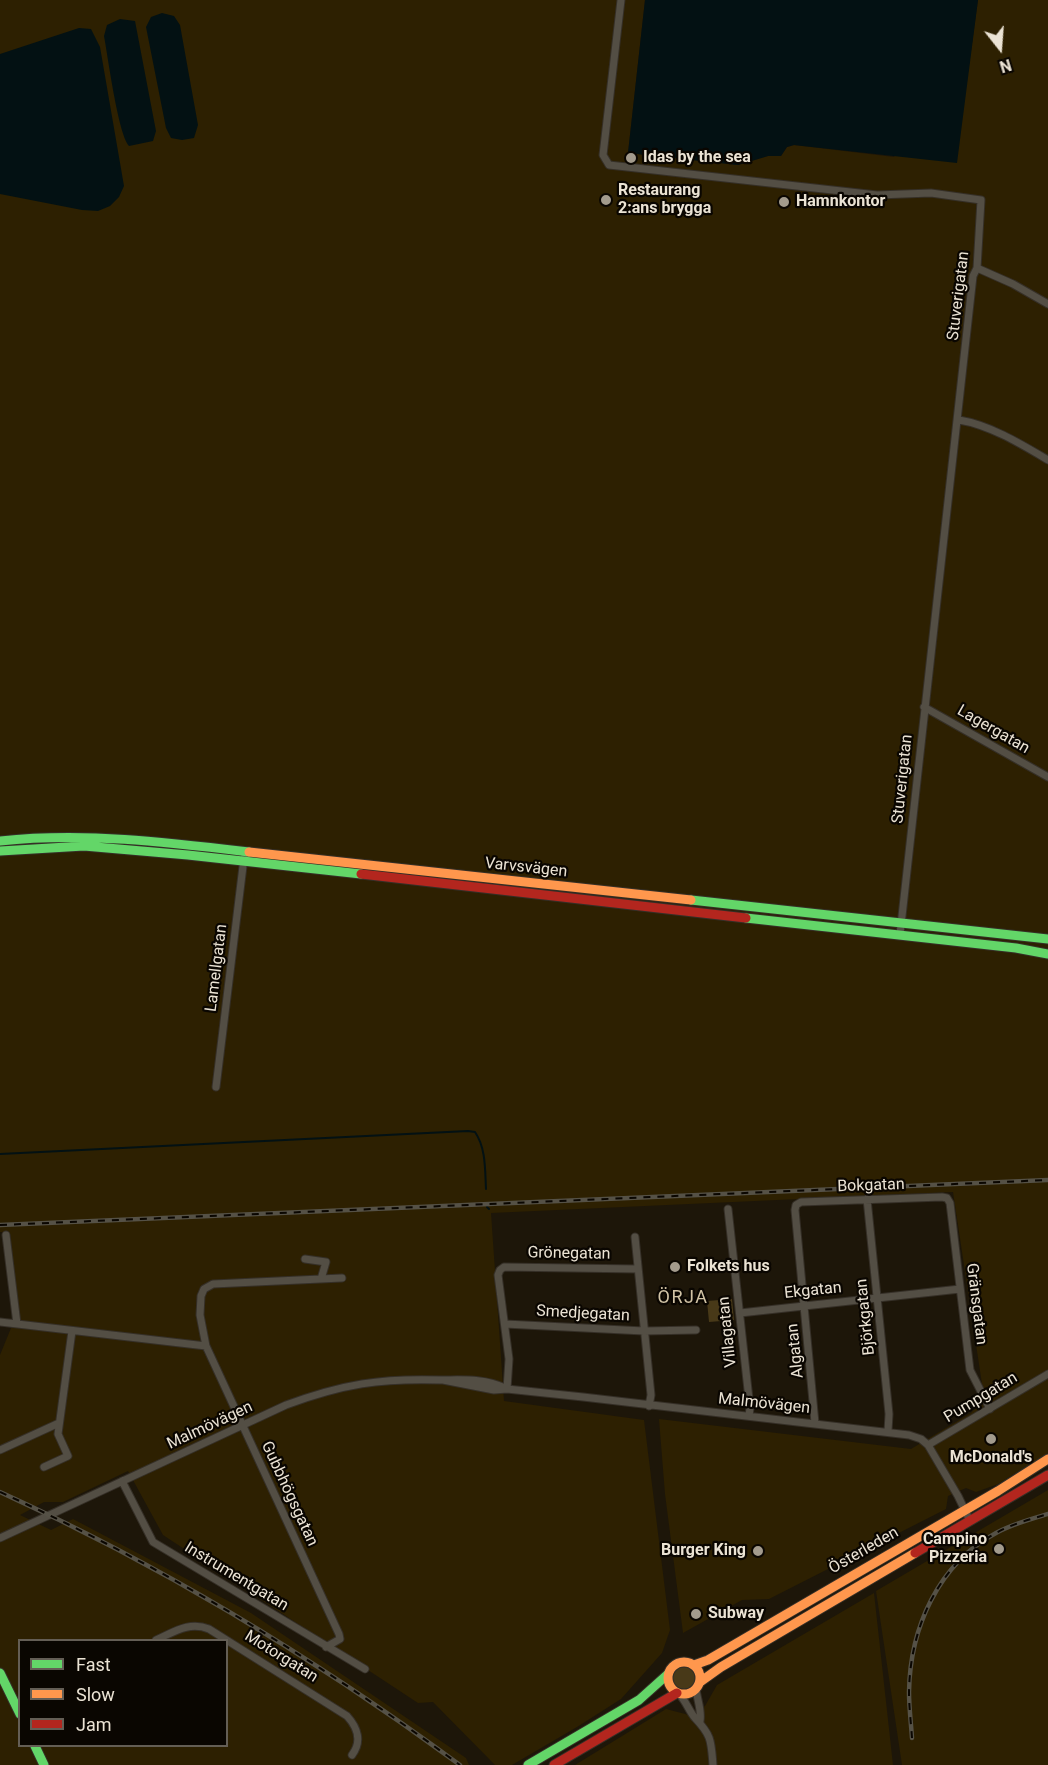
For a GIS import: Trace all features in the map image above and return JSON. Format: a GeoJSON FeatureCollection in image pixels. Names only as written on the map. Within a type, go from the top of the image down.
{"type":"FeatureCollection","features":[{"type":"Feature","properties":{"kind":"main road","name":"Varvsvägen"},"geometry":{"type":"LineString","coordinates":[[0,841],[23,837],[84,836],[189,845],[244,857],[900,934],[1048,954]]}},
{"type":"Feature","properties":{"kind":"main road","name":"Varvsvägen"},"geometry":{"type":"LineString","coordinates":[[0,851],[84,846],[188,855],[244,857],[1048,939]]}},
{"type":"Feature","properties":{"kind":"main road","name":"Varvsvägen"},"geometry":{"type":"LineString","coordinates":[[1016,948],[1048,948]]}},
{"type":"Feature","properties":{"kind":"main road","name":"Österleden"},"geometry":{"type":"LineString","coordinates":[[694,1665],[708,1660],[1048,1459]]}},
{"type":"Feature","properties":{"kind":"main road","name":"Österleden"},"geometry":{"type":"LineString","coordinates":[[698,1685],[721,1667],[1048,1476]]}},
{"type":"Feature","properties":{"kind":"main road"},"geometry":{"type":"LineString","coordinates":[[528,1765],[639,1700],[668,1674],[673,1666],[680,1662],[694,1665],[700,1674],[698,1685],[689,1694],[678,1693],[554,1765]]}},
{"type":"Feature","properties":{"kind":"main road"},"geometry":{"type":"LineString","coordinates":[[0,1673],[18,1709]]}},
{"type":"Feature","properties":{"kind":"main road"},"geometry":{"type":"LineString","coordinates":[[668,1674],[670,1686],[678,1693]]}},
{"type":"Feature","properties":{"kind":"main road"},"geometry":{"type":"LineString","coordinates":[[35,1747],[44,1765]]}},
{"type":"Feature","properties":{"kind":"street","name":"Stuverigatan"},"geometry":{"type":"LineString","coordinates":[[621,0],[603,155],[609,165],[877,195],[931,193],[981,200],[977,268],[973,276],[959,420],[924,706],[900,934]]}},
{"type":"Feature","properties":{"kind":"street"},"geometry":{"type":"LineString","coordinates":[[977,268],[1048,304]]}},
{"type":"Feature","properties":{"kind":"street"},"geometry":{"type":"LineString","coordinates":[[959,420],[984,427],[1048,460]]}},
{"type":"Feature","properties":{"kind":"street","name":"Lagergatan"},"geometry":{"type":"LineString","coordinates":[[924,706],[1048,777]]}},
{"type":"Feature","properties":{"kind":"street","name":"Lamellgatan"},"geometry":{"type":"LineString","coordinates":[[216,1087],[244,857]]}},
{"type":"Feature","properties":{"kind":"street","name":"Bokgatan"},"geometry":{"type":"LineString","coordinates":[[796,1205],[801,1202],[947,1198]]}},
{"type":"Feature","properties":{"kind":"street","name":"Gränsgatan"},"geometry":{"type":"LineString","coordinates":[[947,1198],[950,1203],[970,1370],[990,1408]]}},
{"type":"Feature","properties":{"kind":"street","name":"Björkgatan"},"geometry":{"type":"LineString","coordinates":[[867,1199],[878,1298],[889,1420],[888,1431]]}},
{"type":"Feature","properties":{"kind":"street","name":"Algatan"},"geometry":{"type":"LineString","coordinates":[[796,1205],[815,1423]]}},
{"type":"Feature","properties":{"kind":"street","name":"Villagatan"},"geometry":{"type":"LineString","coordinates":[[728,1209],[750,1408],[749,1416]]}},
{"type":"Feature","properties":{"kind":"street"},"geometry":{"type":"LineString","coordinates":[[6,1235],[17,1324]]}},
{"type":"Feature","properties":{"kind":"street"},"geometry":{"type":"LineString","coordinates":[[635,1237],[651,1395],[650,1406]]}},
{"type":"Feature","properties":{"kind":"street"},"geometry":{"type":"LineString","coordinates":[[305,1259],[326,1262],[321,1280]]}},
{"type":"Feature","properties":{"kind":"street","name":"Grönegatan"},"geometry":{"type":"LineString","coordinates":[[505,1324],[498,1275],[504,1267],[638,1269]]}},
{"type":"Feature","properties":{"kind":"street","name":"Gubbhögsgatan"},"geometry":{"type":"LineString","coordinates":[[326,1647],[340,1639],[339,1634],[206,1346],[199,1306],[204,1289],[213,1284],[244,1281],[321,1280],[333,1282],[342,1278]]}},
{"type":"Feature","properties":{"kind":"street","name":"Ekgatan"},"geometry":{"type":"LineString","coordinates":[[740,1313],[960,1289]]}},
{"type":"Feature","properties":{"kind":"street"},"geometry":{"type":"LineString","coordinates":[[0,1323],[206,1346]]}},
{"type":"Feature","properties":{"kind":"street"},"geometry":{"type":"LineString","coordinates":[[505,1324],[509,1359],[507,1389]]}},
{"type":"Feature","properties":{"kind":"street","name":"Smedjegatan"},"geometry":{"type":"LineString","coordinates":[[505,1324],[696,1330]]}},
{"type":"Feature","properties":{"kind":"street"},"geometry":{"type":"LineString","coordinates":[[44,1467],[68,1456],[58,1434],[72,1331]]}},
{"type":"Feature","properties":{"kind":"street","name":"Pumpgatan"},"geometry":{"type":"LineString","coordinates":[[928,1445],[1048,1374]]}},
{"type":"Feature","properties":{"kind":"street","name":"Malmövägen"},"geometry":{"type":"LineString","coordinates":[[0,1538],[286,1406],[320,1393],[358,1383],[390,1379],[443,1380],[494,1390],[507,1389],[888,1431],[916,1437],[928,1445]]}},
{"type":"Feature","properties":{"kind":"street"},"geometry":{"type":"LineString","coordinates":[[0,1450],[59,1423]]}},
{"type":"Feature","properties":{"kind":"street"},"geometry":{"type":"LineString","coordinates":[[928,1445],[970,1521]]}},
{"type":"Feature","properties":{"kind":"street","name":"Instrumentgatan"},"geometry":{"type":"LineString","coordinates":[[122,1481],[153,1542],[365,1669]]}},
{"type":"Feature","properties":{"kind":"street","name":"Motorgatan"},"geometry":{"type":"LineString","coordinates":[[160,1639],[194,1625],[209,1629],[225,1639]]}},
{"type":"Feature","properties":{"kind":"street","name":"Motorgatan"},"geometry":{"type":"LineString","coordinates":[[228,1641],[347,1716],[356,1729],[359,1739],[352,1755]]}},
{"type":"Feature","properties":{"kind":"street"},"geometry":{"type":"LineString","coordinates":[[698,1685],[697,1699],[702,1714],[700,1721]]}},
{"type":"Feature","properties":{"kind":"street"},"geometry":{"type":"LineString","coordinates":[[678,1693],[707,1731],[713,1765]]}},
{"type":"Feature","properties":{"kind":"shaded area"},"geometry":{"type":"Polygon","coordinates":[[[0,0],[645,0],[628,153],[738,165],[768,156],[781,156],[787,147],[794,145],[894,157],[969,65],[978,0],[1048,0],[1048,1453],[998,1484],[976,1492],[966,1488],[948,1496],[946,1509],[769,1599],[742,1600],[683,1633],[665,1494],[659,1419],[911,1449],[971,1413],[987,1395],[982,1384],[953,1192],[491,1213],[504,1401],[644,1420],[670,1630],[662,1653],[621,1699],[512,1765],[495,1765],[433,1702],[418,1703],[163,1535],[128,1471],[63,1502],[44,1502],[20,1515],[51,1530],[73,1519],[251,1613],[466,1758],[469,1765],[0,1765],[0,1355],[11,1328],[19,1318],[10,1233],[0,1232],[0,0]]]}},
{"type":"Feature","properties":{"kind":"shaded area"},"geometry":{"type":"Polygon","coordinates":[[[645,0],[978,0],[957,163],[794,145],[787,147],[781,156],[768,156],[738,165],[628,153],[645,0]]]}},
{"type":"Feature","properties":{"kind":"shaded area"},"geometry":{"type":"Polygon","coordinates":[[[162,13],[174,16],[180,25],[198,125],[194,138],[182,140],[171,138],[166,128],[146,27],[151,17],[162,13]]]}},
{"type":"Feature","properties":{"kind":"shaded area"},"geometry":{"type":"Polygon","coordinates":[[[120,19],[135,21],[156,131],[153,141],[129,146],[117,111],[104,36],[107,25],[120,19]]]}},
{"type":"Feature","properties":{"kind":"shaded area"},"geometry":{"type":"Polygon","coordinates":[[[79,28],[91,29],[100,47],[124,186],[119,197],[110,206],[98,211],[0,194],[0,54],[79,28]]]}},
{"type":"Feature","properties":{"kind":"shaded area"},"geometry":{"type":"Polygon","coordinates":[[[732,1299],[734,1320],[709,1322],[707,1301],[732,1299]]]}},
{"type":"Feature","properties":{"kind":"shaded area"},"geometry":{"type":"Polygon","coordinates":[[[1048,1490],[1048,1765],[902,1765],[876,1591],[1048,1490]]]}},
{"type":"Feature","properties":{"kind":"shaded area"},"geometry":{"type":"Polygon","coordinates":[[[874,1593],[893,1765],[575,1765],[666,1709],[689,1715],[705,1706],[717,1685],[874,1593]]]}},
{"type":"Feature","properties":{"kind":"shaded area"},"geometry":{"type":"Polygon","coordinates":[[[684,1667],[692,1670],[695,1678],[692,1686],[684,1689],[676,1686],[673,1678],[676,1670],[684,1667]]]}},
{"type":"Feature","properties":{"kind":"waterway"},"geometry":{"type":"LineString","coordinates":[[0,1154],[468,1131],[475,1132],[479,1138],[484,1159],[486,1189]]}},
{"type":"Feature","properties":{"kind":"railway"},"geometry":{"type":"LineString","coordinates":[[0,1225],[1048,1180]]}},
{"type":"Feature","properties":{"kind":"railway"},"geometry":{"type":"LineString","coordinates":[[0,1492],[120,1551],[237,1616],[350,1688],[460,1765]]}},
{"type":"Feature","properties":{"kind":"railway"},"geometry":{"type":"LineString","coordinates":[[912,1738],[909,1692],[915,1645],[931,1600],[943,1580],[976,1546],[996,1533],[1015,1524],[1048,1514]]}},
{"type":"Feature","properties":{"kind":"traffic: fast"},"geometry":{"type":"LineString","coordinates":[[0,841],[31,838],[93,838],[249,852]]}},
{"type":"Feature","properties":{"kind":"traffic: fast"},"geometry":{"type":"LineString","coordinates":[[0,851],[84,846],[361,874]]}},
{"type":"Feature","properties":{"kind":"traffic: fast"},"geometry":{"type":"LineString","coordinates":[[691,900],[1048,939]]}},
{"type":"Feature","properties":{"kind":"traffic: fast"},"geometry":{"type":"LineString","coordinates":[[746,918],[1016,948],[1048,954]]}},
{"type":"Feature","properties":{"kind":"traffic: fast"},"geometry":{"type":"LineString","coordinates":[[0,1673],[18,1710]]}},
{"type":"Feature","properties":{"kind":"traffic: fast"},"geometry":{"type":"LineString","coordinates":[[528,1765],[639,1700],[668,1674]]}},
{"type":"Feature","properties":{"kind":"traffic: fast"},"geometry":{"type":"LineString","coordinates":[[35,1747],[44,1765]]}},
{"type":"Feature","properties":{"kind":"traffic: slow"},"geometry":{"type":"LineString","coordinates":[[249,852],[691,900]]}},
{"type":"Feature","properties":{"kind":"traffic: slow"},"geometry":{"type":"LineString","coordinates":[[694,1665],[708,1660],[998,1491],[1048,1459]]}},
{"type":"Feature","properties":{"kind":"traffic: slow"},"geometry":{"type":"LineString","coordinates":[[700,1682],[721,1667],[915,1553]]}},
{"type":"Feature","properties":{"kind":"traffic: slow"},"geometry":{"type":"LineString","coordinates":[[684,1662],[696,1666],[700,1678],[696,1690],[684,1694],[672,1690],[668,1678],[672,1666],[684,1662]]}},
{"type":"Feature","properties":{"kind":"traffic: jam"},"geometry":{"type":"LineString","coordinates":[[361,874],[746,918]]}},
{"type":"Feature","properties":{"kind":"traffic: jam"},"geometry":{"type":"LineString","coordinates":[[915,1553],[1048,1475]]}},
{"type":"Feature","properties":{"kind":"traffic: jam"},"geometry":{"type":"LineString","coordinates":[[554,1765],[677,1693]]}},
{"type":"Feature","properties":{"kind":"place","name":"Idas by the sea"},"geometry":{"type":"Point","coordinates":[631,158]}},
{"type":"Feature","properties":{"kind":"place","name":"Restaurang 2:ans brygga"},"geometry":{"type":"Point","coordinates":[606,200]}},
{"type":"Feature","properties":{"kind":"place","name":"Hamnkontor"},"geometry":{"type":"Point","coordinates":[784,202]}},
{"type":"Feature","properties":{"kind":"place","name":"Folkets hus"},"geometry":{"type":"Point","coordinates":[675,1267]}},
{"type":"Feature","properties":{"kind":"place","name":"McDonald's"},"geometry":{"type":"Point","coordinates":[991,1439]}},
{"type":"Feature","properties":{"kind":"place","name":"Campino Pizzeria"},"geometry":{"type":"Point","coordinates":[999,1549]}},
{"type":"Feature","properties":{"kind":"place","name":"Burger King"},"geometry":{"type":"Point","coordinates":[758,1551]}},
{"type":"Feature","properties":{"kind":"place","name":"Subway"},"geometry":{"type":"Point","coordinates":[696,1614]}},
{"type":"Feature","properties":{"kind":"district","name":"ÖRJA"},"geometry":{"type":"Point","coordinates":[683,1298]}}]}
